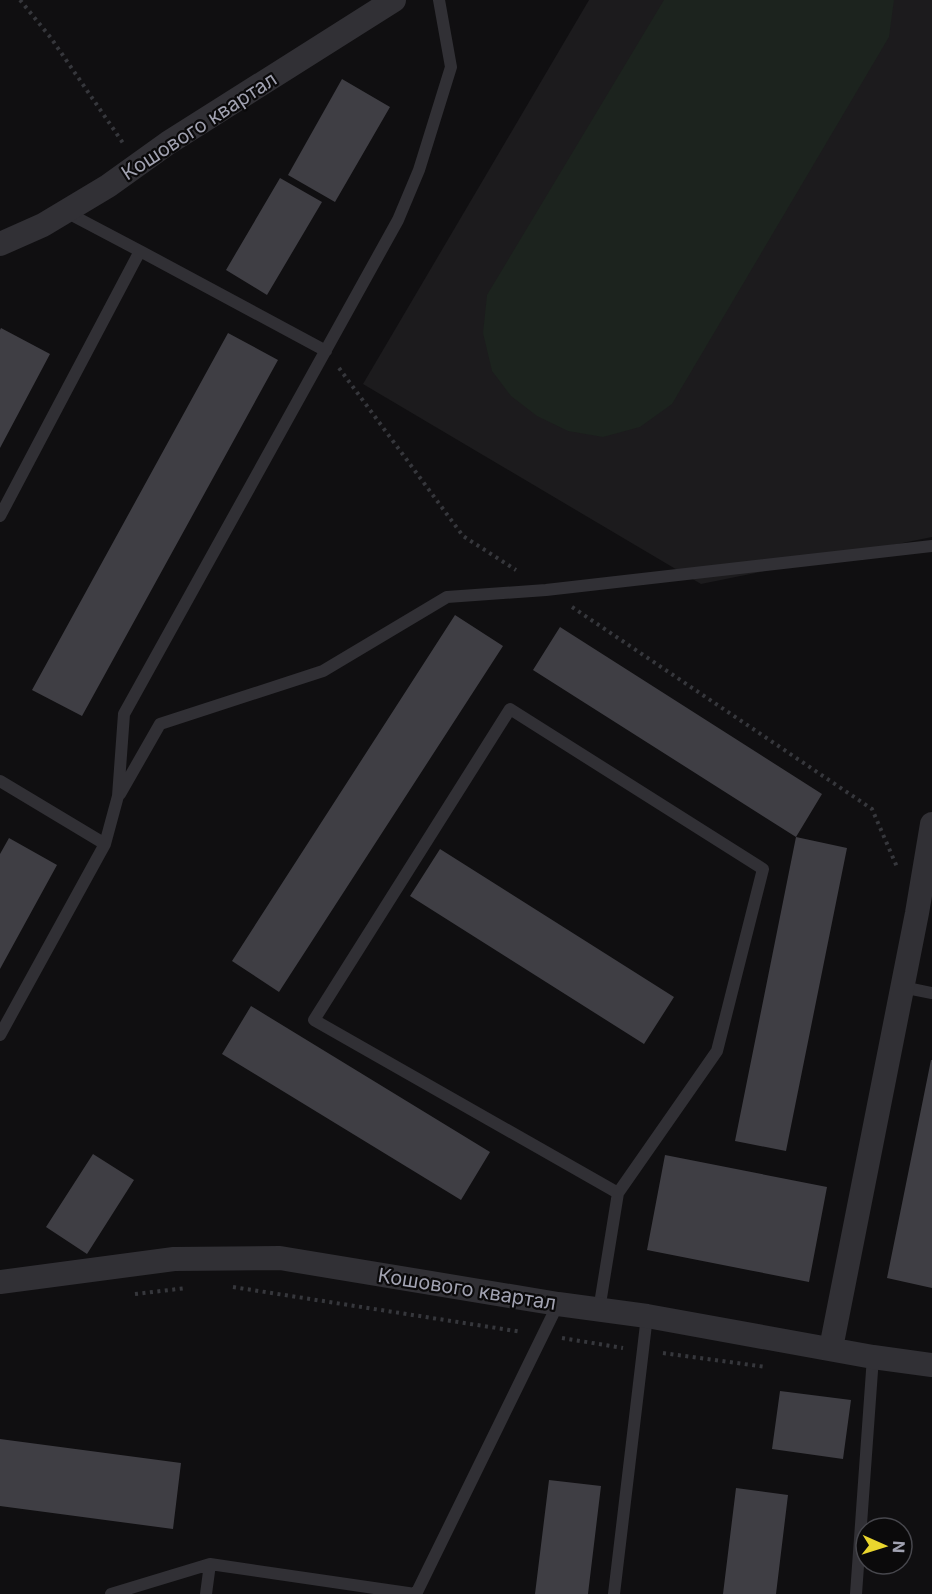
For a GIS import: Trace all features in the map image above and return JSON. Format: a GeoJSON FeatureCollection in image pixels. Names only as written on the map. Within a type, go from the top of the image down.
{"type":"FeatureCollection","features":[{"type":"Feature","properties":{"kind":"street","name":"Кошового квартал"},"geometry":{"type":"LineString","coordinates":[[0,244],[43,225],[108,186],[168,143],[394,0]]}},
{"type":"Feature","properties":{"kind":"street"},"geometry":{"type":"LineString","coordinates":[[831,1348],[932,824]]}},
{"type":"Feature","properties":{"kind":"street","name":"Кошового квартал"},"geometry":{"type":"LineString","coordinates":[[0,1282],[174,1259],[280,1258],[558,1304],[647,1316],[873,1357],[932,1365]]}},
{"type":"Feature","properties":{"kind":"lane"},"geometry":{"type":"LineString","coordinates":[[0,1035],[105,844],[118,796],[124,714],[398,220],[419,170],[451,67],[439,0]]}},
{"type":"Feature","properties":{"kind":"lane"},"geometry":{"type":"LineString","coordinates":[[66,212],[326,351]]}},
{"type":"Feature","properties":{"kind":"lane"},"geometry":{"type":"LineString","coordinates":[[0,516],[140,251]]}},
{"type":"Feature","properties":{"kind":"lane"},"geometry":{"type":"LineString","coordinates":[[118,796],[160,724],[323,671],[447,597],[546,590],[932,546]]}},
{"type":"Feature","properties":{"kind":"lane"},"geometry":{"type":"LineString","coordinates":[[598,1310],[618,1193],[717,1051],[764,869],[510,710],[314,1020],[618,1193]]}},
{"type":"Feature","properties":{"kind":"lane"},"geometry":{"type":"LineString","coordinates":[[0,781],[105,844]]}},
{"type":"Feature","properties":{"kind":"lane"},"geometry":{"type":"LineString","coordinates":[[902,987],[932,993]]}},
{"type":"Feature","properties":{"kind":"lane"},"geometry":{"type":"LineString","coordinates":[[111,1594],[210,1564],[416,1594],[558,1304]]}},
{"type":"Feature","properties":{"kind":"lane"},"geometry":{"type":"LineString","coordinates":[[614,1594],[647,1316]]}},
{"type":"Feature","properties":{"kind":"lane"},"geometry":{"type":"LineString","coordinates":[[856,1594],[873,1357]]}},
{"type":"Feature","properties":{"kind":"lane"},"geometry":{"type":"LineString","coordinates":[[206,1594],[210,1564]]}},
{"type":"Feature","properties":{"kind":"path"},"geometry":{"type":"LineString","coordinates":[[20,0],[51,38],[138,165]]}},
{"type":"Feature","properties":{"kind":"path"},"geometry":{"type":"LineString","coordinates":[[326,351],[463,536],[872,809],[899,872]]}},
{"type":"Feature","properties":{"kind":"path"},"geometry":{"type":"LineString","coordinates":[[124,1295],[194,1287]]}},
{"type":"Feature","properties":{"kind":"path"},"geometry":{"type":"LineString","coordinates":[[229,1287],[643,1351],[769,1368]]}},
{"type":"Feature","properties":{"kind":"shaded area"},"geometry":{"type":"Polygon","coordinates":[[[589,0],[932,0],[932,537],[701,584],[363,384],[589,0]]]}},
{"type":"Feature","properties":{"kind":"shaded area"},"geometry":{"type":"Polygon","coordinates":[[[664,0],[894,0],[889,37],[672,404],[640,427],[603,437],[568,431],[537,416],[511,396],[492,371],[483,333],[487,295],[664,0]]]}},
{"type":"Feature","properties":{"kind":"building"},"geometry":{"type":"Polygon","coordinates":[[[342,79],[390,107],[335,202],[288,175],[342,79]]]}},
{"type":"Feature","properties":{"kind":"building"},"geometry":{"type":"Polygon","coordinates":[[[280,178],[322,202],[267,295],[226,270],[280,178]]]}},
{"type":"Feature","properties":{"kind":"building"},"geometry":{"type":"Polygon","coordinates":[[[1,328],[50,354],[0,448],[0,330],[1,328]]]}},
{"type":"Feature","properties":{"kind":"building"},"geometry":{"type":"Polygon","coordinates":[[[228,333],[278,360],[82,716],[32,690],[228,333]]]}},
{"type":"Feature","properties":{"kind":"building"},"geometry":{"type":"Polygon","coordinates":[[[455,615],[503,646],[279,992],[232,961],[455,615]]]}},
{"type":"Feature","properties":{"kind":"building"},"geometry":{"type":"Polygon","coordinates":[[[560,627],[822,794],[796,837],[533,670],[560,627]]]}},
{"type":"Feature","properties":{"kind":"building"},"geometry":{"type":"Polygon","coordinates":[[[796,837],[847,848],[786,1151],[735,1141],[796,837]]]}},
{"type":"Feature","properties":{"kind":"building"},"geometry":{"type":"Polygon","coordinates":[[[9,838],[57,865],[0,969],[0,854],[9,838]]]}},
{"type":"Feature","properties":{"kind":"building"},"geometry":{"type":"Polygon","coordinates":[[[440,849],[674,997],[644,1044],[410,896],[440,849]]]}},
{"type":"Feature","properties":{"kind":"building"},"geometry":{"type":"Polygon","coordinates":[[[251,1006],[490,1152],[461,1200],[222,1054],[251,1006]]]}},
{"type":"Feature","properties":{"kind":"building"},"geometry":{"type":"Polygon","coordinates":[[[932,1060],[932,1288],[887,1278],[932,1060]]]}},
{"type":"Feature","properties":{"kind":"building"},"geometry":{"type":"Polygon","coordinates":[[[93,1154],[134,1180],[87,1254],[46,1227],[93,1154]]]}},
{"type":"Feature","properties":{"kind":"building"},"geometry":{"type":"Polygon","coordinates":[[[665,1155],[827,1187],[809,1282],[647,1250],[665,1155]]]}},
{"type":"Feature","properties":{"kind":"building"},"geometry":{"type":"Polygon","coordinates":[[[780,1391],[851,1400],[843,1459],[772,1449],[780,1391]]]}},
{"type":"Feature","properties":{"kind":"building"},"geometry":{"type":"Polygon","coordinates":[[[0,1439],[181,1463],[173,1529],[0,1506],[0,1439]]]}},
{"type":"Feature","properties":{"kind":"building"},"geometry":{"type":"Polygon","coordinates":[[[549,1480],[601,1486],[588,1594],[535,1594],[549,1480]]]}},
{"type":"Feature","properties":{"kind":"building"},"geometry":{"type":"Polygon","coordinates":[[[736,1488],[788,1495],[776,1594],[723,1594],[736,1488]]]}}]}
